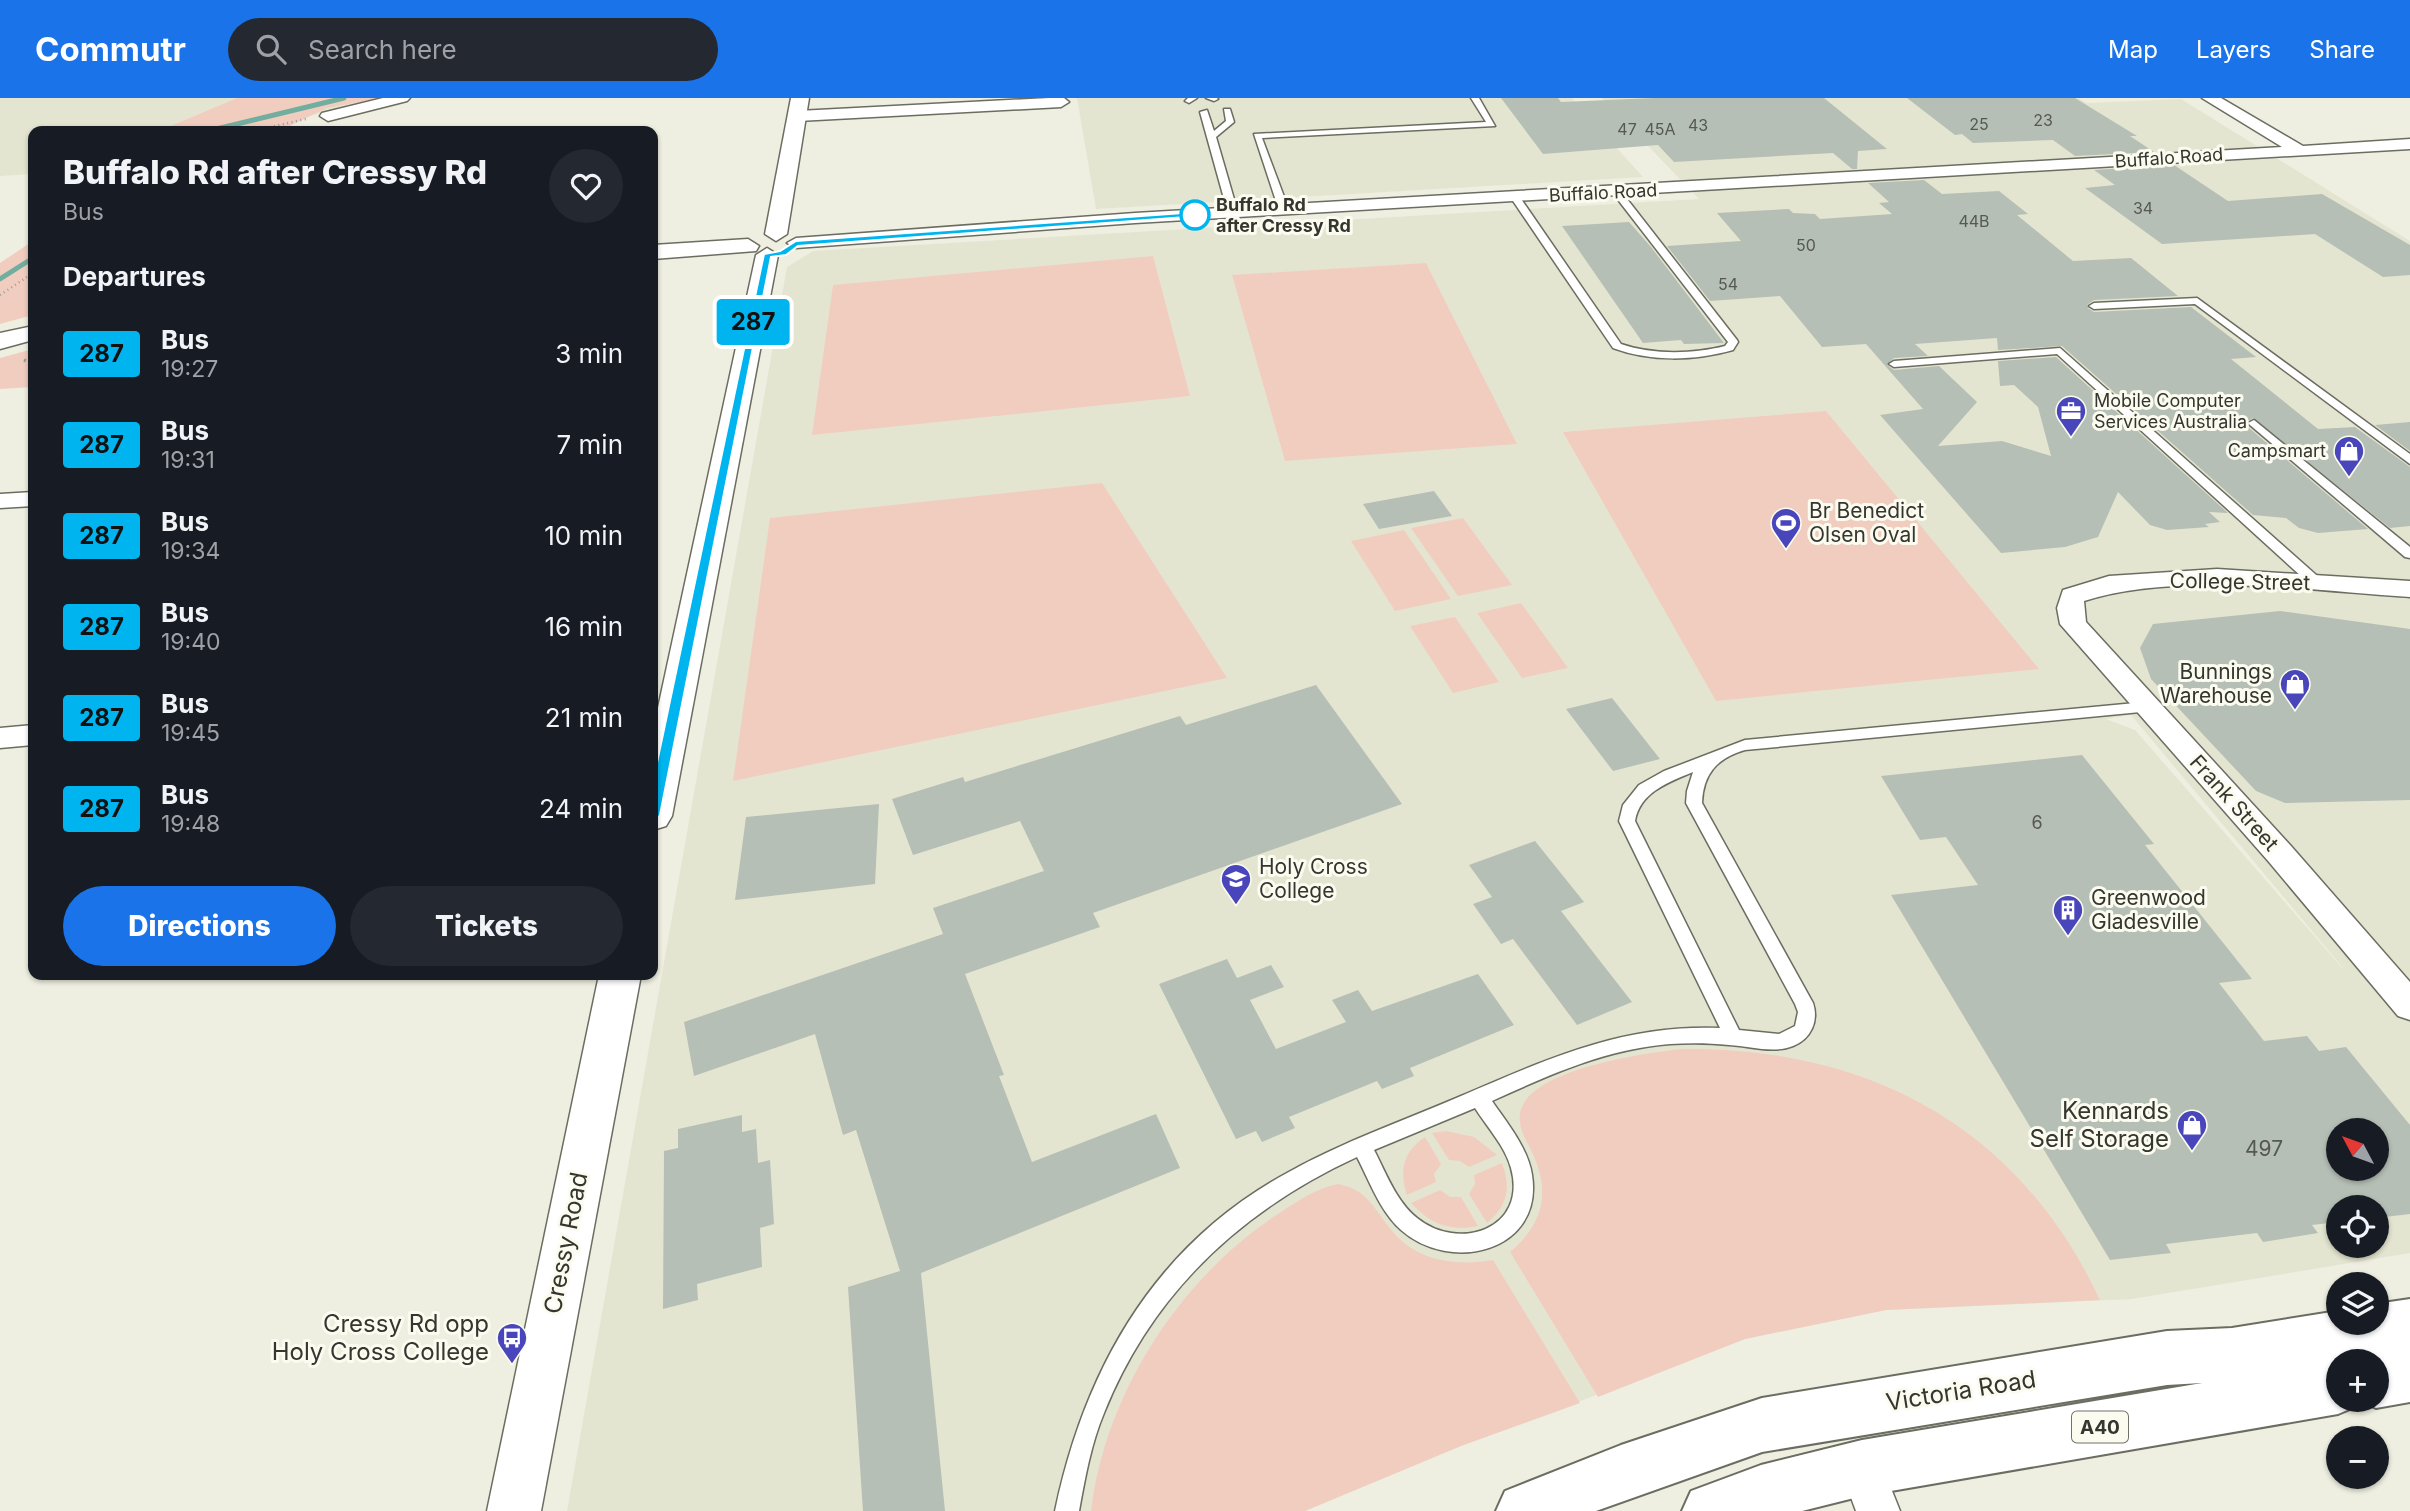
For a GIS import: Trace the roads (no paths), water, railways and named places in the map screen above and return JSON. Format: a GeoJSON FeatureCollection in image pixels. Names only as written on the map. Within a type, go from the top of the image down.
{"type":"FeatureCollection","features":[{"type":"Feature","properties":{"kind":"highway","name":"Victoria Road"},"geometry":{"type":"LineString","coordinates":[[1525,1511],[1621,1473],[1762,1425],[2153,1360],[2232,1355],[2410,1325]]}},
{"type":"Feature","properties":{"kind":"highway"},"geometry":{"type":"LineString","coordinates":[[2389,1379],[2410,1375]]}},
{"type":"Feature","properties":{"kind":"highway","name":"A40"},"geometry":{"type":"LineString","coordinates":[[1711,1511],[1761,1493],[1870,1490],[2326,1390]]}},
{"type":"Feature","properties":{"kind":"street"},"geometry":{"type":"LineString","coordinates":[[328,116],[402,98]]}},
{"type":"Feature","properties":{"kind":"street"},"geometry":{"type":"LineString","coordinates":[[2210,98],[2299,150]]}},
{"type":"Feature","properties":{"kind":"street"},"geometry":{"type":"LineString","coordinates":[[658,792],[799,107],[1061,102]]}},
{"type":"Feature","properties":{"kind":"street","name":"Buffalo Road"},"geometry":{"type":"LineString","coordinates":[[658,252],[1233,213],[2410,144]]}},
{"type":"Feature","properties":{"kind":"street"},"geometry":{"type":"LineString","coordinates":[[0,341],[28,334]]}},
{"type":"Feature","properties":{"kind":"street"},"geometry":{"type":"LineString","coordinates":[[0,501],[28,499]]}},
{"type":"Feature","properties":{"kind":"street","name":"College Street"},"geometry":{"type":"LineString","coordinates":[[2073,596],[2109,584],[2217,577],[2410,589]]}},
{"type":"Feature","properties":{"kind":"street","name":"Frank Street"},"geometry":{"type":"LineString","coordinates":[[2073,596],[2070,608],[2073,624],[2280,853],[2410,1006]]}},
{"type":"Feature","properties":{"kind":"street"},"geometry":{"type":"LineString","coordinates":[[0,738],[28,735]]}},
{"type":"Feature","properties":{"kind":"street","name":"Cressy Road"},"geometry":{"type":"LineString","coordinates":[[514,1511],[619,980]]}},
{"type":"Feature","properties":{"kind":"lane"},"geometry":{"type":"LineString","coordinates":[[1284,210],[1257,136],[1492,124],[1475,98]]}},
{"type":"Feature","properties":{"kind":"lane"},"geometry":{"type":"LineString","coordinates":[[1193,113],[1206,116],[1223,111],[1230,122],[1212,136]]}},
{"type":"Feature","properties":{"kind":"lane"},"geometry":{"type":"LineString","coordinates":[[1206,116],[1233,213]]}},
{"type":"Feature","properties":{"kind":"lane"},"geometry":{"type":"LineString","coordinates":[[1517,198],[1616,346],[1636,353],[1712,352],[1729,348],[1733,342],[1617,192]]}},
{"type":"Feature","properties":{"kind":"lane"},"geometry":{"type":"LineString","coordinates":[[2094,306],[2197,301],[2410,460]]}},
{"type":"Feature","properties":{"kind":"lane"},"geometry":{"type":"LineString","coordinates":[[1894,364],[2060,351],[2318,583]]}},
{"type":"Feature","properties":{"kind":"lane"},"geometry":{"type":"LineString","coordinates":[[2254,423],[2410,554]]}},
{"type":"Feature","properties":{"kind":"lane"},"geometry":{"type":"LineString","coordinates":[[1732,1037],[1630,830],[1627,812],[1635,796],[1719,754],[1745,745],[2146,707]]}},
{"type":"Feature","properties":{"kind":"lane"},"geometry":{"type":"LineString","coordinates":[[1067,1511],[1082,1444],[1097,1400],[1121,1352],[1165,1289],[1204,1247],[1256,1202],[1325,1163],[1570,1058],[1604,1047],[1677,1036],[1786,1041],[1803,1030],[1807,1013],[1694,803],[1693,790],[1700,769],[1719,754]]}},
{"type":"Feature","properties":{"kind":"lane"},"geometry":{"type":"LineString","coordinates":[[1362,1147],[1394,1206],[1410,1224],[1431,1239],[1456,1245],[1481,1244],[1502,1234],[1517,1217],[1524,1196],[1523,1174],[1514,1153],[1479,1098]]}},
{"type":"Feature","properties":{"kind":"waterway"},"geometry":{"type":"LineString","coordinates":[[229,126],[344,98]]}},
{"type":"Feature","properties":{"kind":"waterway"},"geometry":{"type":"LineString","coordinates":[[0,279],[28,261]]}},
{"type":"Feature","properties":{"kind":"place","name":"Buffalo Rd after Cressy Rd"},"geometry":{"type":"Point","coordinates":[1195,215]}},
{"type":"Feature","properties":{"kind":"place","name":"Mobile Computer Services Australia"},"geometry":{"type":"Point","coordinates":[2071,438]}},
{"type":"Feature","properties":{"kind":"place","name":"Campsmart"},"geometry":{"type":"Point","coordinates":[2349,478]}},
{"type":"Feature","properties":{"kind":"place","name":"Br Benedict Olsen Oval"},"geometry":{"type":"Point","coordinates":[1786,550]}},
{"type":"Feature","properties":{"kind":"place","name":"Bunnings Warehouse"},"geometry":{"type":"Point","coordinates":[2295,711]}},
{"type":"Feature","properties":{"kind":"place","name":"Holy Cross College"},"geometry":{"type":"Point","coordinates":[1236,906]}},
{"type":"Feature","properties":{"kind":"place","name":"Greenwood Gladesville"},"geometry":{"type":"Point","coordinates":[2068,937]}},
{"type":"Feature","properties":{"kind":"place","name":"Kennards Self Storage"},"geometry":{"type":"Point","coordinates":[2192,1152]}},
{"type":"Feature","properties":{"kind":"place","name":"Cressy Rd opp Holy Cross College"},"geometry":{"type":"Point","coordinates":[512,1365]}}]}
